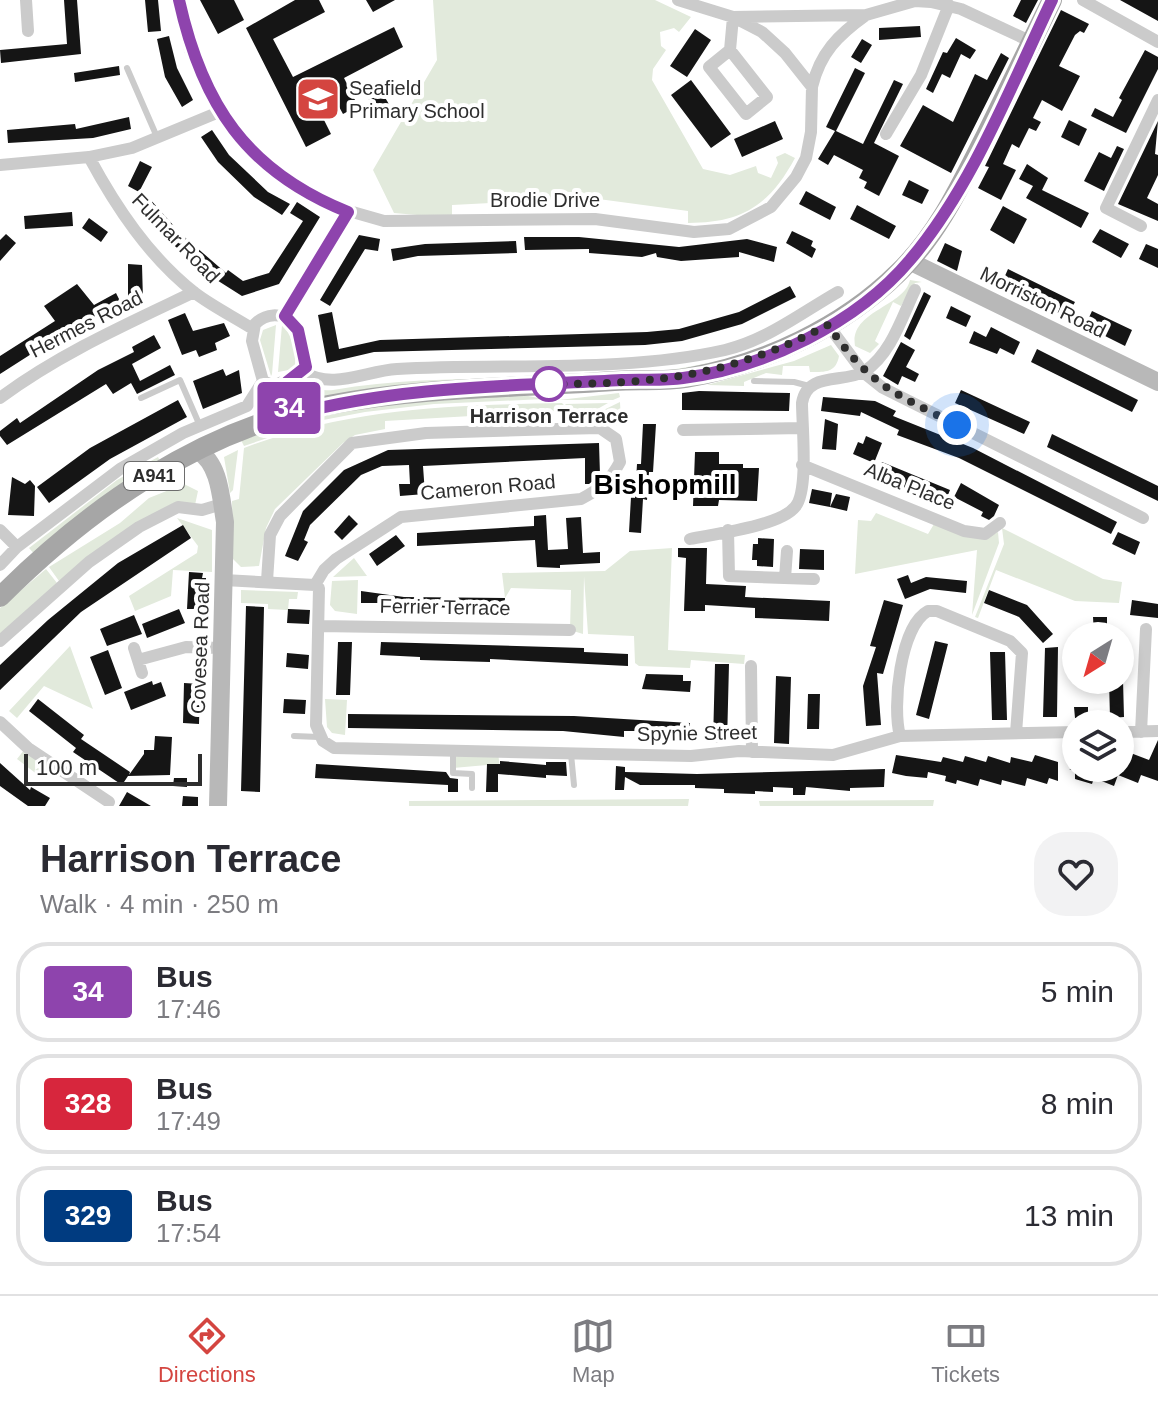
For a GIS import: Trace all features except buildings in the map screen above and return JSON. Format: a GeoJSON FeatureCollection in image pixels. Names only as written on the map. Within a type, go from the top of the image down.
{"type":"FeatureCollection","features":[{"type":"Feature","properties":{"kind":"main road","name":"A941"},"geometry":{"type":"LineString","coordinates":[[0,597],[44,552],[90,516],[198,451],[289,407],[427,392],[683,378],[779,350],[828,325],[869,299],[909,261],[957,195],[1052,0]]}},
{"type":"Feature","properties":{"kind":"street"},"geometry":{"type":"LineString","coordinates":[[26,0],[28,31]]}},
{"type":"Feature","properties":{"kind":"street","name":"Brodie Drive"},"geometry":{"type":"LineString","coordinates":[[179,0],[190,50],[219,112],[271,169],[301,190],[348,212],[384,221],[595,219],[694,232],[729,229],[771,207],[796,177],[806,158],[811,132],[812,87],[817,68],[835,39],[866,15]]}},
{"type":"Feature","properties":{"kind":"street","name":"Brodie Drive"},"geometry":{"type":"LineString","coordinates":[[678,0],[733,17],[762,32],[785,53],[812,87]]}},
{"type":"Feature","properties":{"kind":"street"},"geometry":{"type":"LineString","coordinates":[[1083,0],[1158,42]]}},
{"type":"Feature","properties":{"kind":"street","name":"Brodie Drive"},"geometry":{"type":"LineString","coordinates":[[733,17],[866,15],[915,1],[949,5],[1032,42]]}},
{"type":"Feature","properties":{"kind":"street"},"geometry":{"type":"LineString","coordinates":[[886,134],[921,75],[949,5]]}},
{"type":"Feature","properties":{"kind":"street"},"geometry":{"type":"LineString","coordinates":[[730,50],[709,67],[746,114],[767,97],[730,50],[733,17]]}},
{"type":"Feature","properties":{"kind":"street"},"geometry":{"type":"LineString","coordinates":[[1141,226],[1106,208],[1158,100]]}},
{"type":"Feature","properties":{"kind":"street"},"geometry":{"type":"LineString","coordinates":[[0,165],[89,157],[132,148],[219,112]]}},
{"type":"Feature","properties":{"kind":"street","name":"Fulmar Road"},"geometry":{"type":"LineString","coordinates":[[89,157],[115,205],[134,230],[194,292],[253,329]]}},
{"type":"Feature","properties":{"kind":"street"},"geometry":{"type":"LineString","coordinates":[[288,318],[348,212]]}},
{"type":"Feature","properties":{"kind":"street","name":"Morriston Road"},"geometry":{"type":"LineString","coordinates":[[909,261],[1158,382]]}},
{"type":"Feature","properties":{"kind":"street"},"geometry":{"type":"LineString","coordinates":[[690,539],[781,517],[795,508],[802,493],[802,403],[810,387],[863,372],[887,348],[915,290]]}},
{"type":"Feature","properties":{"kind":"street","name":"Hermes Road"},"geometry":{"type":"LineString","coordinates":[[0,398],[30,376],[93,340],[194,292]]}},
{"type":"Feature","properties":{"kind":"street"},"geometry":{"type":"LineString","coordinates":[[303,372],[316,380],[329,381],[393,369],[675,360],[728,349],[772,333],[838,292]]}},
{"type":"Feature","properties":{"kind":"street"},"geometry":{"type":"LineString","coordinates":[[267,316],[288,318],[298,330],[305,360],[303,372],[283,384],[270,386],[263,381],[253,351],[253,329],[267,316]]}},
{"type":"Feature","properties":{"kind":"street"},"geometry":{"type":"LineString","coordinates":[[828,325],[863,372],[883,388],[1143,518]]}},
{"type":"Feature","properties":{"kind":"street"},"geometry":{"type":"LineString","coordinates":[[0,565],[17,547],[120,469],[200,426],[247,406],[263,381]]}},
{"type":"Feature","properties":{"kind":"street"},"geometry":{"type":"LineString","coordinates":[[283,384],[289,407]]}},
{"type":"Feature","properties":{"kind":"street","name":"Cameron Road"},"geometry":{"type":"LineString","coordinates":[[267,581],[270,535],[280,516],[352,443],[426,433],[600,428],[616,439],[620,462],[609,481],[581,499],[401,517],[336,559],[324,570],[315,585]]}},
{"type":"Feature","properties":{"kind":"street"},"geometry":{"type":"LineString","coordinates":[[683,430],[802,428]]}},
{"type":"Feature","properties":{"kind":"street","name":"Covesea Road"},"geometry":{"type":"LineString","coordinates":[[198,451],[208,458],[220,498],[224,580],[218,806]]}},
{"type":"Feature","properties":{"kind":"street","name":"Alba Place"},"geometry":{"type":"LineString","coordinates":[[802,465],[964,531],[985,534],[1000,523]]}},
{"type":"Feature","properties":{"kind":"street"},"geometry":{"type":"LineString","coordinates":[[0,641],[89,562],[139,527],[178,507],[202,510],[220,498]]}},
{"type":"Feature","properties":{"kind":"street"},"geometry":{"type":"LineString","coordinates":[[0,530],[17,547]]}},
{"type":"Feature","properties":{"kind":"street"},"geometry":{"type":"LineString","coordinates":[[728,530],[729,576],[814,579]]}},
{"type":"Feature","properties":{"kind":"street"},"geometry":{"type":"LineString","coordinates":[[785,578],[787,551]]}},
{"type":"Feature","properties":{"kind":"street"},"geometry":{"type":"LineString","coordinates":[[224,580],[315,585],[319,588],[316,725],[319,737]]}},
{"type":"Feature","properties":{"kind":"street"},"geometry":{"type":"LineString","coordinates":[[900,736],[895,707],[911,628],[928,611],[937,611],[1010,641],[1022,653],[1016,733]]}},
{"type":"Feature","properties":{"kind":"street","name":"Ferrier Terrace"},"geometry":{"type":"LineString","coordinates":[[319,626],[570,630]]}},
{"type":"Feature","properties":{"kind":"street"},"geometry":{"type":"LineString","coordinates":[[1141,732],[1146,629]]}},
{"type":"Feature","properties":{"kind":"street"},"geometry":{"type":"LineString","coordinates":[[142,673],[136,654],[186,647],[222,648]]}},
{"type":"Feature","properties":{"kind":"street"},"geometry":{"type":"LineString","coordinates":[[751,666],[752,752]]}},
{"type":"Feature","properties":{"kind":"street"},"geometry":{"type":"LineString","coordinates":[[2,727],[46,761],[109,802]]}},
{"type":"Feature","properties":{"kind":"street"},"geometry":{"type":"LineString","coordinates":[[1134,732],[1158,731]]}},
{"type":"Feature","properties":{"kind":"street","name":"Spynie Street"},"geometry":{"type":"LineString","coordinates":[[319,737],[334,748],[691,756],[752,752],[833,755],[900,736],[1062,732]]}},
{"type":"Feature","properties":{"kind":"lane"},"geometry":{"type":"LineString","coordinates":[[127,68],[157,137]]}},
{"type":"Feature","properties":{"kind":"lane"},"geometry":{"type":"LineString","coordinates":[[141,398],[180,380],[200,426]]}},
{"type":"Feature","properties":{"kind":"lane"},"geometry":{"type":"LineString","coordinates":[[754,381],[794,382],[810,387]]}},
{"type":"Feature","properties":{"kind":"lane"},"geometry":{"type":"LineString","coordinates":[[294,736],[319,737]]}},
{"type":"Feature","properties":{"kind":"lane"},"geometry":{"type":"LineString","coordinates":[[453,752],[453,773],[472,774],[472,788]]}},
{"type":"Feature","properties":{"kind":"lane"},"geometry":{"type":"LineString","coordinates":[[571,754],[574,785]]}},
{"type":"Feature","properties":{"kind":"shaded area"},"geometry":{"type":"Polygon","coordinates":[[[433,0],[655,0],[691,17],[679,32],[674,28],[660,32],[661,46],[666,50],[653,69],[652,80],[703,169],[730,175],[756,166],[758,173],[771,178],[778,163],[776,157],[785,153],[795,158],[764,200],[724,220],[688,223],[688,211],[591,198],[452,205],[452,218],[394,213],[373,170],[437,60],[433,0]]]}},
{"type":"Feature","properties":{"kind":"shaded area"},"geometry":{"type":"Polygon","coordinates":[[[910,280],[922,282],[915,283],[901,306],[893,302],[875,341],[879,344],[870,353],[855,346],[855,334],[860,325],[898,297],[910,280]]]}},
{"type":"Feature","properties":{"kind":"shaded area"},"geometry":{"type":"Polygon","coordinates":[[[276,325],[271,376],[260,340],[263,330],[276,325]]]}},
{"type":"Feature","properties":{"kind":"shaded area"},"geometry":{"type":"Polygon","coordinates":[[[282,325],[295,352],[295,364],[294,369],[278,372],[282,325]]]}},
{"type":"Feature","properties":{"kind":"shaded area"},"geometry":{"type":"Polygon","coordinates":[[[831,345],[839,356],[835,366],[829,370],[810,372],[809,366],[783,366],[782,375],[766,373],[744,382],[744,386],[707,385],[794,361],[831,345]]]}},
{"type":"Feature","properties":{"kind":"shaded area"},"geometry":{"type":"Polygon","coordinates":[[[708,363],[679,374],[300,404],[295,395],[302,387],[328,390],[427,380],[615,376],[708,363]]]}},
{"type":"Feature","properties":{"kind":"shaded area"},"geometry":{"type":"Polygon","coordinates":[[[512,393],[544,399],[434,404],[365,412],[318,421],[244,446],[241,440],[364,403],[512,393]]]}},
{"type":"Feature","properties":{"kind":"shaded area"},"geometry":{"type":"Polygon","coordinates":[[[619,393],[620,397],[613,400],[559,400],[619,393]]]}},
{"type":"Feature","properties":{"kind":"shaded area"},"geometry":{"type":"Polygon","coordinates":[[[620,402],[621,421],[616,426],[601,419],[585,419],[620,402]]]}},
{"type":"Feature","properties":{"kind":"shaded area"},"geometry":{"type":"Polygon","coordinates":[[[562,403],[577,419],[559,420],[558,411],[385,421],[385,429],[355,435],[275,509],[266,528],[259,566],[241,567],[233,559],[232,501],[239,499],[244,448],[322,424],[401,411],[562,403]]]}},
{"type":"Feature","properties":{"kind":"shaded area"},"geometry":{"type":"Polygon","coordinates":[[[608,403],[580,419],[565,404],[608,403]]]}},
{"type":"Feature","properties":{"kind":"shaded area"},"geometry":{"type":"Polygon","coordinates":[[[238,450],[233,490],[230,493],[224,457],[238,450]]]}},
{"type":"Feature","properties":{"kind":"shaded area"},"geometry":{"type":"Polygon","coordinates":[[[158,457],[160,461],[36,556],[29,548],[117,480],[158,457]]]}},
{"type":"Feature","properties":{"kind":"shaded area"},"geometry":{"type":"Polygon","coordinates":[[[184,484],[198,491],[195,505],[183,503],[59,581],[49,567],[120,523],[149,498],[184,484]]]}},
{"type":"Feature","properties":{"kind":"shaded area"},"geometry":{"type":"Polygon","coordinates":[[[876,513],[928,534],[934,524],[988,537],[998,532],[999,543],[972,615],[977,550],[855,574],[858,520],[871,521],[876,513]]]}},
{"type":"Feature","properties":{"kind":"shaded area"},"geometry":{"type":"Polygon","coordinates":[[[177,518],[212,530],[212,572],[173,570],[171,596],[135,611],[129,596],[197,553],[198,546],[177,518]]]}},
{"type":"Feature","properties":{"kind":"shaded area"},"geometry":{"type":"Polygon","coordinates":[[[1002,528],[1103,579],[1122,582],[1119,603],[1075,601],[996,570],[978,618],[975,617],[1004,544],[1002,528]]]}},
{"type":"Feature","properties":{"kind":"shaded area"},"geometry":{"type":"Polygon","coordinates":[[[672,548],[668,650],[745,655],[744,664],[691,660],[690,668],[639,666],[635,663],[634,636],[588,634],[584,576],[583,634],[570,630],[571,590],[511,588],[505,598],[502,573],[605,571],[630,551],[672,548]]]}},
{"type":"Feature","properties":{"kind":"shaded area"},"geometry":{"type":"Polygon","coordinates":[[[354,558],[367,576],[333,577],[354,558]]]}},
{"type":"Feature","properties":{"kind":"shaded area"},"geometry":{"type":"Polygon","coordinates":[[[46,569],[57,583],[0,637],[0,608],[46,569]]]}},
{"type":"Feature","properties":{"kind":"shaded area"},"geometry":{"type":"Polygon","coordinates":[[[358,580],[357,614],[335,611],[330,605],[332,581],[358,580]]]}},
{"type":"Feature","properties":{"kind":"shaded area"},"geometry":{"type":"Polygon","coordinates":[[[241,590],[298,592],[297,599],[289,599],[288,610],[268,609],[268,604],[241,603],[241,590]]]}},
{"type":"Feature","properties":{"kind":"shaded area"},"geometry":{"type":"Polygon","coordinates":[[[70,646],[93,709],[44,686],[17,718],[9,711],[70,646]]]}},
{"type":"Feature","properties":{"kind":"shaded area"},"geometry":{"type":"Polygon","coordinates":[[[325,699],[347,700],[345,735],[332,733],[327,727],[325,699]]]}},
{"type":"Feature","properties":{"kind":"shaded area"},"geometry":{"type":"Polygon","coordinates":[[[24,750],[49,769],[42,778],[17,759],[24,750]]]}},
{"type":"Feature","properties":{"kind":"shaded area"},"geometry":{"type":"Polygon","coordinates":[[[453,752],[498,752],[500,769],[498,764],[453,768],[453,752]]]}},
{"type":"Feature","properties":{"kind":"shaded area"},"geometry":{"type":"Polygon","coordinates":[[[689,799],[688,806],[409,806],[409,801],[689,799]]]}},
{"type":"Feature","properties":{"kind":"shaded area"},"geometry":{"type":"Polygon","coordinates":[[[934,800],[933,806],[760,806],[759,801],[934,800]]]}},
{"type":"Feature","properties":{"kind":"bus line","name":"34"},"geometry":{"type":"LineString","coordinates":[[179,0],[190,50],[219,112],[243,142],[271,169],[301,190],[348,212],[285,316],[293,321],[298,330],[306,367],[300,376],[287,382],[291,415],[326,405],[427,392],[683,378],[725,369],[779,350],[828,325],[869,299],[897,274],[936,226],[957,195],[1052,0]]}},
{"type":"Feature","properties":{"kind":"place","name":"Seafield Primary School"},"geometry":{"type":"Point","coordinates":[318,99]}},
{"type":"Feature","properties":{"kind":"place","name":"Harrison Terrace"},"geometry":{"type":"Point","coordinates":[549,384]}},
{"type":"Feature","properties":{"kind":"district","name":"Bishopmill"},"geometry":{"type":"Point","coordinates":[665,484]}},
{"type":"Feature","properties":{"kind":"route"},"geometry":{"type":"LineString","coordinates":[[549,384],[683,378],[725,369],[779,350],[828,325],[863,372],[883,388],[957,425]]}}]}
